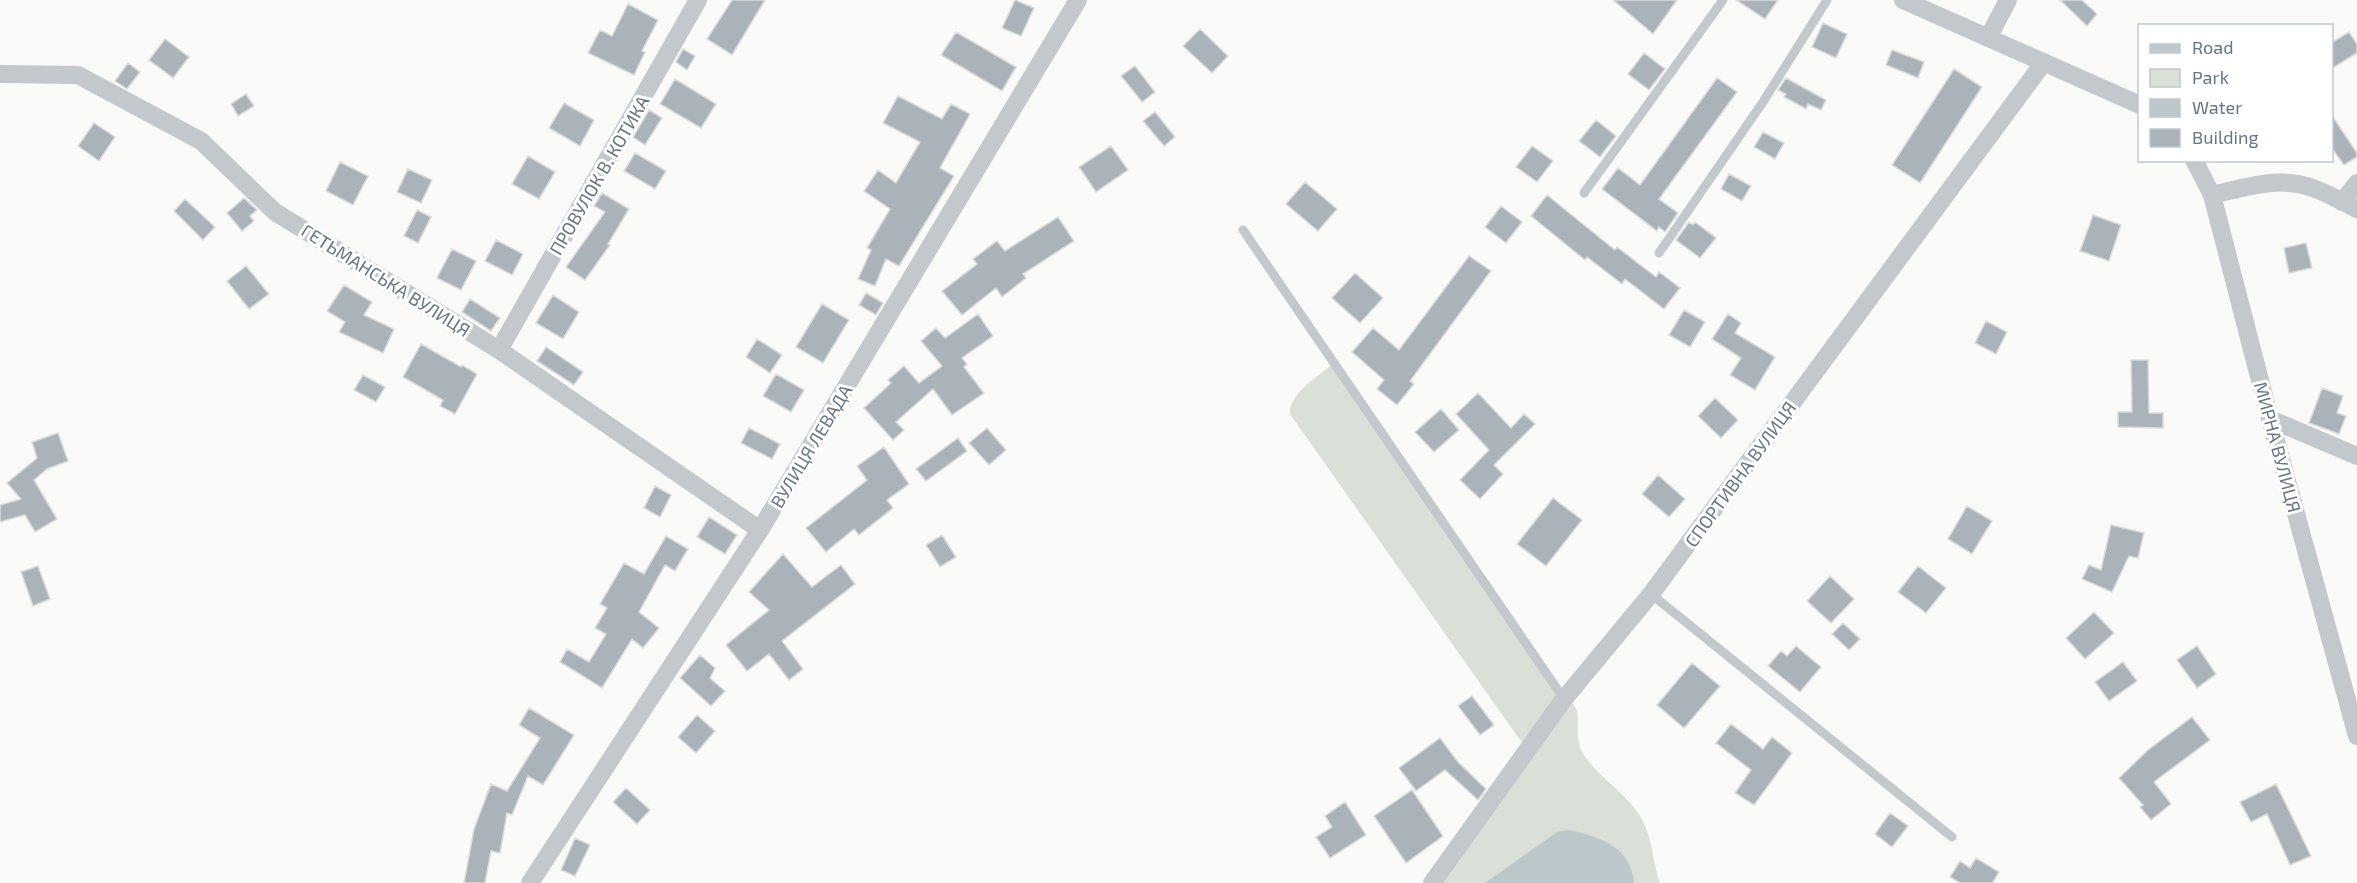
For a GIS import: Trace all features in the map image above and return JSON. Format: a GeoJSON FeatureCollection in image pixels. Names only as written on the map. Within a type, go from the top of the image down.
{"type":"FeatureCollection","features":[{"type":"Feature","properties":{"kind":"street","name":"ПРОВУЛОК В. КОТИКА"},"geometry":{"type":"LineString","coordinates":[[499,350],[698,0]]}},
{"type":"Feature","properties":{"kind":"street","name":"ВУЛИЦЯ ЛЕВАДА"},"geometry":{"type":"LineString","coordinates":[[530,883],[760,530],[1078,0]]}},
{"type":"Feature","properties":{"kind":"street"},"geometry":{"type":"LineString","coordinates":[[1903,0],[2138,105]]}},
{"type":"Feature","properties":{"kind":"street"},"geometry":{"type":"LineString","coordinates":[[1988,38],[2008,0]]}},
{"type":"Feature","properties":{"kind":"street","name":"СПОРТИВНА ВУЛИЦЯ"},"geometry":{"type":"LineString","coordinates":[[1431,883],[1564,699],[1651,594],[2044,62]]}},
{"type":"Feature","properties":{"kind":"street","name":"ГЕТЬМАНСЬКА ВУЛИЦЯ"},"geometry":{"type":"LineString","coordinates":[[0,74],[78,75],[201,141],[275,212],[499,350],[760,530]]}},
{"type":"Feature","properties":{"kind":"street","name":"МИРНА ВУЛИЦЯ"},"geometry":{"type":"LineString","coordinates":[[2195,162],[2211,195],[2357,736]]}},
{"type":"Feature","properties":{"kind":"street"},"geometry":{"type":"LineString","coordinates":[[2211,195],[2268,182],[2288,182],[2310,187],[2349,206],[2357,183]]}},
{"type":"Feature","properties":{"kind":"street"},"geometry":{"type":"LineString","coordinates":[[2270,419],[2357,456]]}},
{"type":"Feature","properties":{"kind":"lane"},"geometry":{"type":"LineString","coordinates":[[1584,193],[1723,0]]}},
{"type":"Feature","properties":{"kind":"lane"},"geometry":{"type":"LineString","coordinates":[[1659,254],[1763,102],[1827,0]]}},
{"type":"Feature","properties":{"kind":"lane"},"geometry":{"type":"LineString","coordinates":[[1243,230],[1564,699]]}},
{"type":"Feature","properties":{"kind":"lane"},"geometry":{"type":"LineString","coordinates":[[1651,594],[1952,837]]}},
{"type":"Feature","properties":{"kind":"green space"},"geometry":{"type":"Polygon","coordinates":[[[1334,363],[1577,710],[1580,747],[1591,764],[1626,798],[1640,816],[1650,841],[1660,883],[1432,883],[1527,750],[1290,414],[1294,399],[1300,392],[1334,363]]]}},
{"type":"Feature","properties":{"kind":"water"},"geometry":{"type":"Polygon","coordinates":[[[1569,830],[1603,840],[1621,852],[1632,871],[1634,883],[1485,883],[1557,832],[1569,830]]]}},
{"type":"Feature","properties":{"kind":"building"},"geometry":{"type":"Polygon","coordinates":[[[732,0],[765,0],[732,55],[707,39],[732,0]]]}},
{"type":"Feature","properties":{"kind":"building"},"geometry":{"type":"Polygon","coordinates":[[[1015,0],[1034,8],[1021,36],[1002,28],[1015,0]]]}},
{"type":"Feature","properties":{"kind":"building"},"geometry":{"type":"Polygon","coordinates":[[[1613,0],[1677,0],[1653,34],[1613,0]]]}},
{"type":"Feature","properties":{"kind":"building"},"geometry":{"type":"Polygon","coordinates":[[[1736,0],[1778,0],[1765,19],[1736,0]]]}},
{"type":"Feature","properties":{"kind":"building"},"geometry":{"type":"Polygon","coordinates":[[[2060,0],[2082,0],[2097,14],[2087,26],[2060,0]]]}},
{"type":"Feature","properties":{"kind":"building"},"geometry":{"type":"Polygon","coordinates":[[[628,4],[658,20],[642,51],[645,52],[634,75],[588,53],[600,30],[612,36],[628,4]]]}},
{"type":"Feature","properties":{"kind":"building"},"geometry":{"type":"Polygon","coordinates":[[[1823,23],[1847,34],[1836,58],[1812,47],[1823,23]]]}},
{"type":"Feature","properties":{"kind":"building"},"geometry":{"type":"Polygon","coordinates":[[[1200,29],[1228,56],[1212,73],[1183,46],[1200,29]]]}},
{"type":"Feature","properties":{"kind":"building"},"geometry":{"type":"Polygon","coordinates":[[[956,32],[1016,67],[1002,91],[941,55],[956,32]]]}},
{"type":"Feature","properties":{"kind":"building"},"geometry":{"type":"Polygon","coordinates":[[[2349,32],[2357,44],[2357,53],[2333,68],[2333,42],[2349,32]]]}},
{"type":"Feature","properties":{"kind":"building"},"geometry":{"type":"Polygon","coordinates":[[[165,39],[189,57],[173,78],[149,60],[165,39]]]}},
{"type":"Feature","properties":{"kind":"building"},"geometry":{"type":"Polygon","coordinates":[[[683,49],[695,56],[687,70],[676,62],[683,49]]]}},
{"type":"Feature","properties":{"kind":"building"},"geometry":{"type":"Polygon","coordinates":[[[1892,50],[1924,62],[1918,78],[1886,65],[1892,50]]]}},
{"type":"Feature","properties":{"kind":"building"},"geometry":{"type":"Polygon","coordinates":[[[1644,53],[1665,69],[1649,90],[1628,74],[1644,53]]]}},
{"type":"Feature","properties":{"kind":"building"},"geometry":{"type":"Polygon","coordinates":[[[128,63],[140,72],[127,89],[115,81],[128,63]]]}},
{"type":"Feature","properties":{"kind":"building"},"geometry":{"type":"Polygon","coordinates":[[[1135,66],[1155,92],[1142,102],[1121,76],[1135,66]]]}},
{"type":"Feature","properties":{"kind":"building"},"geometry":{"type":"Polygon","coordinates":[[[1954,69],[1982,87],[1920,183],[1892,165],[1954,69]]]}},
{"type":"Feature","properties":{"kind":"building"},"geometry":{"type":"Polygon","coordinates":[[[1717,78],[1737,92],[1659,199],[1678,213],[1665,232],[1659,227],[1657,231],[1602,189],[1618,168],[1640,185],[1717,78]]]}},
{"type":"Feature","properties":{"kind":"building"},"geometry":{"type":"Polygon","coordinates":[[[1786,78],[1826,100],[1821,110],[1808,104],[1806,109],[1784,97],[1786,94],[1778,90],[1786,78]]]}},
{"type":"Feature","properties":{"kind":"building"},"geometry":{"type":"Polygon","coordinates":[[[675,79],[716,104],[701,128],[660,104],[675,79]]]}},
{"type":"Feature","properties":{"kind":"building"},"geometry":{"type":"Polygon","coordinates":[[[246,94],[254,106],[238,116],[231,104],[246,94]]]}},
{"type":"Feature","properties":{"kind":"building"},"geometry":{"type":"Polygon","coordinates":[[[898,96],[942,119],[951,104],[970,114],[940,168],[954,176],[899,266],[886,259],[875,286],[858,279],[871,250],[867,248],[890,209],[864,191],[878,170],[896,183],[920,142],[883,123],[898,96]]]}},
{"type":"Feature","properties":{"kind":"building"},"geometry":{"type":"Polygon","coordinates":[[[564,103],[594,120],[580,146],[549,128],[564,103]]]}},
{"type":"Feature","properties":{"kind":"building"},"geometry":{"type":"Polygon","coordinates":[[[649,110],[662,118],[645,145],[633,137],[649,110]]]}},
{"type":"Feature","properties":{"kind":"building"},"geometry":{"type":"Polygon","coordinates":[[[1155,112],[1175,137],[1164,146],[1143,121],[1155,112]]]}},
{"type":"Feature","properties":{"kind":"building"},"geometry":{"type":"Polygon","coordinates":[[[2333,117],[2357,153],[2357,157],[2344,165],[2333,150],[2333,117]]]}},
{"type":"Feature","properties":{"kind":"building"},"geometry":{"type":"Polygon","coordinates":[[[1596,120],[1616,136],[1600,157],[1579,141],[1596,120]]]}},
{"type":"Feature","properties":{"kind":"building"},"geometry":{"type":"Polygon","coordinates":[[[94,123],[115,137],[99,161],[78,146],[94,123]]]}},
{"type":"Feature","properties":{"kind":"building"},"geometry":{"type":"Polygon","coordinates":[[[1763,132],[1784,143],[1775,159],[1754,147],[1763,132]]]}},
{"type":"Feature","properties":{"kind":"building"},"geometry":{"type":"Polygon","coordinates":[[[1111,146],[1128,170],[1096,192],[1079,167],[1111,146]]]}},
{"type":"Feature","properties":{"kind":"building"},"geometry":{"type":"Polygon","coordinates":[[[1532,146],[1553,161],[1537,182],[1516,167],[1532,146]]]}},
{"type":"Feature","properties":{"kind":"building"},"geometry":{"type":"Polygon","coordinates":[[[635,153],[666,171],[655,189],[624,171],[635,153]]]}},
{"type":"Feature","properties":{"kind":"building"},"geometry":{"type":"Polygon","coordinates":[[[528,156],[555,172],[539,199],[512,184],[528,156]]]}},
{"type":"Feature","properties":{"kind":"building"},"geometry":{"type":"Polygon","coordinates":[[[340,162],[368,176],[353,205],[326,191],[340,162]]]}},
{"type":"Feature","properties":{"kind":"building"},"geometry":{"type":"Polygon","coordinates":[[[408,169],[432,180],[421,203],[397,192],[408,169]]]}},
{"type":"Feature","properties":{"kind":"building"},"geometry":{"type":"Polygon","coordinates":[[[1729,174],[1751,186],[1742,201],[1721,189],[1729,174]]]}},
{"type":"Feature","properties":{"kind":"building"},"geometry":{"type":"Polygon","coordinates":[[[1305,182],[1337,209],[1318,231],[1286,204],[1305,182]]]}},
{"type":"Feature","properties":{"kind":"building"},"geometry":{"type":"Polygon","coordinates":[[[602,193],[629,209],[608,244],[610,245],[585,280],[566,267],[605,212],[594,206],[602,193]]]}},
{"type":"Feature","properties":{"kind":"building"},"geometry":{"type":"Polygon","coordinates":[[[1547,195],[1615,250],[1617,247],[1656,277],[1659,272],[1680,288],[1664,309],[1625,279],[1622,284],[1587,257],[1585,260],[1531,216],[1547,195]]]}},
{"type":"Feature","properties":{"kind":"building"},"geometry":{"type":"Polygon","coordinates":[[[244,198],[257,210],[250,216],[254,221],[242,231],[227,213],[244,198]]]}},
{"type":"Feature","properties":{"kind":"building"},"geometry":{"type":"Polygon","coordinates":[[[185,199],[215,227],[203,240],[174,211],[185,199]]]}},
{"type":"Feature","properties":{"kind":"building"},"geometry":{"type":"Polygon","coordinates":[[[1501,206],[1522,222],[1506,243],[1485,227],[1501,206]]]}},
{"type":"Feature","properties":{"kind":"building"},"geometry":{"type":"Polygon","coordinates":[[[417,210],[431,217],[418,243],[404,236],[417,210]]]}},
{"type":"Feature","properties":{"kind":"building"},"geometry":{"type":"Polygon","coordinates":[[[2093,215],[2121,225],[2109,261],[2080,251],[2093,215]]]}},
{"type":"Feature","properties":{"kind":"building"},"geometry":{"type":"Polygon","coordinates":[[[1058,217],[1074,241],[1023,274],[1026,278],[1002,297],[996,288],[962,315],[942,291],[977,264],[973,259],[997,241],[1005,251],[1058,217]]]}},
{"type":"Feature","properties":{"kind":"building"},"geometry":{"type":"Polygon","coordinates":[[[1689,222],[1693,225],[1695,222],[1716,238],[1700,258],[1676,240],[1689,222]]]}},
{"type":"Feature","properties":{"kind":"building"},"geometry":{"type":"Polygon","coordinates":[[[496,240],[523,254],[512,275],[485,261],[496,240]]]}},
{"type":"Feature","properties":{"kind":"building"},"geometry":{"type":"Polygon","coordinates":[[[2306,243],[2312,268],[2289,273],[2284,248],[2306,243]]]}},
{"type":"Feature","properties":{"kind":"building"},"geometry":{"type":"Polygon","coordinates":[[[452,249],[476,261],[461,290],[437,278],[452,249]]]}},
{"type":"Feature","properties":{"kind":"building"},"geometry":{"type":"Polygon","coordinates":[[[1469,256],[1491,271],[1410,381],[1414,384],[1397,405],[1377,389],[1384,380],[1352,352],[1373,328],[1399,350],[1469,256]]]}},
{"type":"Feature","properties":{"kind":"building"},"geometry":{"type":"Polygon","coordinates":[[[246,266],[269,294],[249,309],[227,281],[246,266]]]}},
{"type":"Feature","properties":{"kind":"building"},"geometry":{"type":"Polygon","coordinates":[[[1355,273],[1383,298],[1360,323],[1332,298],[1355,273]]]}},
{"type":"Feature","properties":{"kind":"building"},"geometry":{"type":"Polygon","coordinates":[[[344,285],[372,302],[364,315],[394,329],[383,353],[339,332],[345,322],[327,311],[344,285]]]}},
{"type":"Feature","properties":{"kind":"building"},"geometry":{"type":"Polygon","coordinates":[[[866,293],[883,303],[876,315],[859,305],[866,293]]]}},
{"type":"Feature","properties":{"kind":"building"},"geometry":{"type":"Polygon","coordinates":[[[553,295],[579,312],[563,339],[536,323],[553,295]]]}},
{"type":"Feature","properties":{"kind":"building"},"geometry":{"type":"Polygon","coordinates":[[[470,299],[500,318],[491,331],[462,312],[470,299]]]}},
{"type":"Feature","properties":{"kind":"building"},"geometry":{"type":"Polygon","coordinates":[[[822,304],[849,320],[823,363],[796,347],[822,304]]]}},
{"type":"Feature","properties":{"kind":"building"},"geometry":{"type":"Polygon","coordinates":[[[1684,310],[1705,322],[1690,347],[1669,335],[1684,310]]]}},
{"type":"Feature","properties":{"kind":"building"},"geometry":{"type":"Polygon","coordinates":[[[978,314],[993,336],[962,358],[967,364],[964,367],[984,393],[952,415],[933,389],[896,422],[904,430],[893,440],[864,408],[891,383],[888,380],[904,366],[919,383],[942,366],[921,341],[936,328],[945,338],[978,314]]]}},
{"type":"Feature","properties":{"kind":"building"},"geometry":{"type":"Polygon","coordinates":[[[1728,314],[1741,323],[1735,333],[1775,357],[1755,390],[1730,375],[1741,358],[1712,339],[1728,314]]]}},
{"type":"Feature","properties":{"kind":"building"},"geometry":{"type":"Polygon","coordinates":[[[1986,321],[2007,332],[1996,354],[1975,343],[1986,321]]]}},
{"type":"Feature","properties":{"kind":"building"},"geometry":{"type":"Polygon","coordinates":[[[757,339],[782,355],[770,373],[746,357],[757,339]]]}},
{"type":"Feature","properties":{"kind":"building"},"geometry":{"type":"Polygon","coordinates":[[[421,344],[477,374],[455,414],[440,406],[443,400],[403,377],[421,344]]]}},
{"type":"Feature","properties":{"kind":"building"},"geometry":{"type":"Polygon","coordinates":[[[546,347],[583,372],[574,385],[537,361],[546,347]]]}},
{"type":"Feature","properties":{"kind":"building"},"geometry":{"type":"Polygon","coordinates":[[[2131,360],[2148,360],[2149,413],[2163,413],[2163,428],[2118,427],[2118,412],[2132,412],[2131,360]]]}},
{"type":"Feature","properties":{"kind":"building"},"geometry":{"type":"Polygon","coordinates":[[[776,374],[804,390],[791,412],[763,396],[776,374]]]}},
{"type":"Feature","properties":{"kind":"building"},"geometry":{"type":"Polygon","coordinates":[[[363,375],[385,387],[376,402],[354,390],[363,375]]]}},
{"type":"Feature","properties":{"kind":"building"},"geometry":{"type":"Polygon","coordinates":[[[2322,388],[2343,396],[2337,413],[2346,416],[2339,434],[2309,423],[2322,388]]]}},
{"type":"Feature","properties":{"kind":"building"},"geometry":{"type":"Polygon","coordinates":[[[1478,393],[1511,428],[1524,414],[1535,424],[1494,465],[1503,474],[1480,499],[1460,480],[1489,450],[1456,414],[1478,393]]]}},
{"type":"Feature","properties":{"kind":"building"},"geometry":{"type":"Polygon","coordinates":[[[1715,398],[1738,420],[1721,438],[1698,416],[1715,398]]]}},
{"type":"Feature","properties":{"kind":"building"},"geometry":{"type":"Polygon","coordinates":[[[1441,409],[1459,430],[1434,452],[1415,432],[1441,409]]]}},
{"type":"Feature","properties":{"kind":"building"},"geometry":{"type":"Polygon","coordinates":[[[749,428],[780,444],[772,459],[741,443],[749,428]]]}},
{"type":"Feature","properties":{"kind":"building"},"geometry":{"type":"Polygon","coordinates":[[[987,428],[1006,450],[989,465],[969,443],[987,428]]]}},
{"type":"Feature","properties":{"kind":"building"},"geometry":{"type":"Polygon","coordinates":[[[58,433],[68,461],[47,469],[34,480],[57,519],[35,532],[25,515],[0,522],[0,505],[21,499],[7,483],[37,458],[32,442],[58,433]]]}},
{"type":"Feature","properties":{"kind":"building"},"geometry":{"type":"Polygon","coordinates":[[[958,438],[967,451],[926,481],[916,469],[958,438]]]}},
{"type":"Feature","properties":{"kind":"building"},"geometry":{"type":"Polygon","coordinates":[[[884,447],[909,484],[887,500],[893,508],[859,535],[854,529],[826,552],[806,528],[867,480],[857,466],[884,447]]]}},
{"type":"Feature","properties":{"kind":"building"},"geometry":{"type":"Polygon","coordinates":[[[1658,475],[1685,499],[1669,517],[1642,494],[1658,475]]]}},
{"type":"Feature","properties":{"kind":"building"},"geometry":{"type":"Polygon","coordinates":[[[655,486],[671,495],[660,517],[644,508],[655,486]]]}},
{"type":"Feature","properties":{"kind":"building"},"geometry":{"type":"Polygon","coordinates":[[[1553,498],[1582,520],[1546,566],[1517,544],[1553,498]]]}},
{"type":"Feature","properties":{"kind":"building"},"geometry":{"type":"Polygon","coordinates":[[[1967,506],[1992,521],[1972,554],[1948,539],[1967,506]]]}},
{"type":"Feature","properties":{"kind":"building"},"geometry":{"type":"Polygon","coordinates":[[[709,517],[737,535],[725,554],[697,537],[709,517]]]}},
{"type":"Feature","properties":{"kind":"building"},"geometry":{"type":"Polygon","coordinates":[[[2111,525],[2144,533],[2138,558],[2129,556],[2112,592],[2082,579],[2089,565],[2101,570],[2111,525]]]}},
{"type":"Feature","properties":{"kind":"building"},"geometry":{"type":"Polygon","coordinates":[[[942,535],[956,557],[940,567],[926,545],[942,535]]]}},
{"type":"Feature","properties":{"kind":"building"},"geometry":{"type":"Polygon","coordinates":[[[666,536],[688,549],[675,571],[665,565],[639,612],[659,628],[643,648],[632,639],[602,688],[560,662],[567,649],[589,662],[606,634],[595,628],[607,608],[600,604],[624,563],[644,574],[666,536]]]}},
{"type":"Feature","properties":{"kind":"building"},"geometry":{"type":"Polygon","coordinates":[[[783,554],[812,587],[841,565],[855,584],[782,641],[803,669],[789,680],[769,654],[747,671],[726,645],[769,610],[749,592],[783,554]]]}},
{"type":"Feature","properties":{"kind":"building"},"geometry":{"type":"Polygon","coordinates":[[[38,566],[50,599],[33,606],[21,572],[38,566]]]}},
{"type":"Feature","properties":{"kind":"building"},"geometry":{"type":"Polygon","coordinates":[[[1918,566],[1946,588],[1926,613],[1898,592],[1918,566]]]}},
{"type":"Feature","properties":{"kind":"building"},"geometry":{"type":"Polygon","coordinates":[[[1830,576],[1854,599],[1831,623],[1807,601],[1830,576]]]}},
{"type":"Feature","properties":{"kind":"building"},"geometry":{"type":"Polygon","coordinates":[[[2094,612],[2114,633],[2085,659],[2066,638],[2094,612]]]}},
{"type":"Feature","properties":{"kind":"building"},"geometry":{"type":"Polygon","coordinates":[[[1843,623],[1860,639],[1849,650],[1832,634],[1843,623]]]}},
{"type":"Feature","properties":{"kind":"building"},"geometry":{"type":"Polygon","coordinates":[[[1796,646],[1821,667],[1800,692],[1768,666],[1781,651],[1787,656],[1796,646]]]}},
{"type":"Feature","properties":{"kind":"building"},"geometry":{"type":"Polygon","coordinates":[[[2197,646],[2216,674],[2197,688],[2177,660],[2197,646]]]}},
{"type":"Feature","properties":{"kind":"building"},"geometry":{"type":"Polygon","coordinates":[[[700,655],[715,668],[710,678],[725,691],[711,706],[680,678],[700,655]]]}},
{"type":"Feature","properties":{"kind":"building"},"geometry":{"type":"Polygon","coordinates":[[[2123,662],[2137,681],[2109,701],[2095,682],[2123,662]]]}},
{"type":"Feature","properties":{"kind":"building"},"geometry":{"type":"Polygon","coordinates":[[[1692,663],[1720,686],[1684,728],[1657,705],[1692,663]]]}},
{"type":"Feature","properties":{"kind":"building"},"geometry":{"type":"Polygon","coordinates":[[[1472,696],[1494,725],[1480,735],[1458,706],[1472,696]]]}},
{"type":"Feature","properties":{"kind":"building"},"geometry":{"type":"Polygon","coordinates":[[[529,708],[574,735],[543,785],[528,776],[512,815],[507,813],[500,853],[491,851],[485,883],[464,883],[474,829],[491,784],[507,791],[540,738],[519,725],[529,708]]]}},
{"type":"Feature","properties":{"kind":"building"},"geometry":{"type":"Polygon","coordinates":[[[697,715],[715,731],[696,753],[678,737],[697,715]]]}},
{"type":"Feature","properties":{"kind":"building"},"geometry":{"type":"Polygon","coordinates":[[[2192,717],[2210,740],[2154,782],[2171,804],[2151,820],[2140,807],[2143,805],[2119,778],[2148,750],[2192,717]]]}},
{"type":"Feature","properties":{"kind":"building"},"geometry":{"type":"Polygon","coordinates":[[[1731,724],[1763,749],[1772,737],[1792,753],[1754,805],[1735,793],[1751,770],[1716,743],[1731,724]]]}},
{"type":"Feature","properties":{"kind":"building"},"geometry":{"type":"Polygon","coordinates":[[[1440,738],[1458,762],[1486,789],[1478,800],[1445,770],[1416,791],[1399,768],[1440,738]]]}},
{"type":"Feature","properties":{"kind":"building"},"geometry":{"type":"Polygon","coordinates":[[[2276,784],[2311,856],[2290,865],[2267,814],[2251,822],[2240,802],[2276,784]]]}},
{"type":"Feature","properties":{"kind":"building"},"geometry":{"type":"Polygon","coordinates":[[[626,788],[650,810],[637,824],[613,802],[626,788]]]}},
{"type":"Feature","properties":{"kind":"building"},"geometry":{"type":"Polygon","coordinates":[[[1412,790],[1443,836],[1406,863],[1374,816],[1412,790]]]}},
{"type":"Feature","properties":{"kind":"building"},"geometry":{"type":"Polygon","coordinates":[[[1345,802],[1366,835],[1330,858],[1316,837],[1332,827],[1325,816],[1345,802]]]}},
{"type":"Feature","properties":{"kind":"building"},"geometry":{"type":"Polygon","coordinates":[[[1890,813],[1908,826],[1892,847],[1875,834],[1890,813]]]}},
{"type":"Feature","properties":{"kind":"building"},"geometry":{"type":"Polygon","coordinates":[[[575,838],[590,845],[575,876],[561,870],[575,838]]]}},
{"type":"Feature","properties":{"kind":"building"},"geometry":{"type":"Polygon","coordinates":[[[1976,858],[1999,872],[1993,882],[1995,883],[1960,883],[1950,877],[1960,861],[1970,868],[1976,858]]]}}]}
